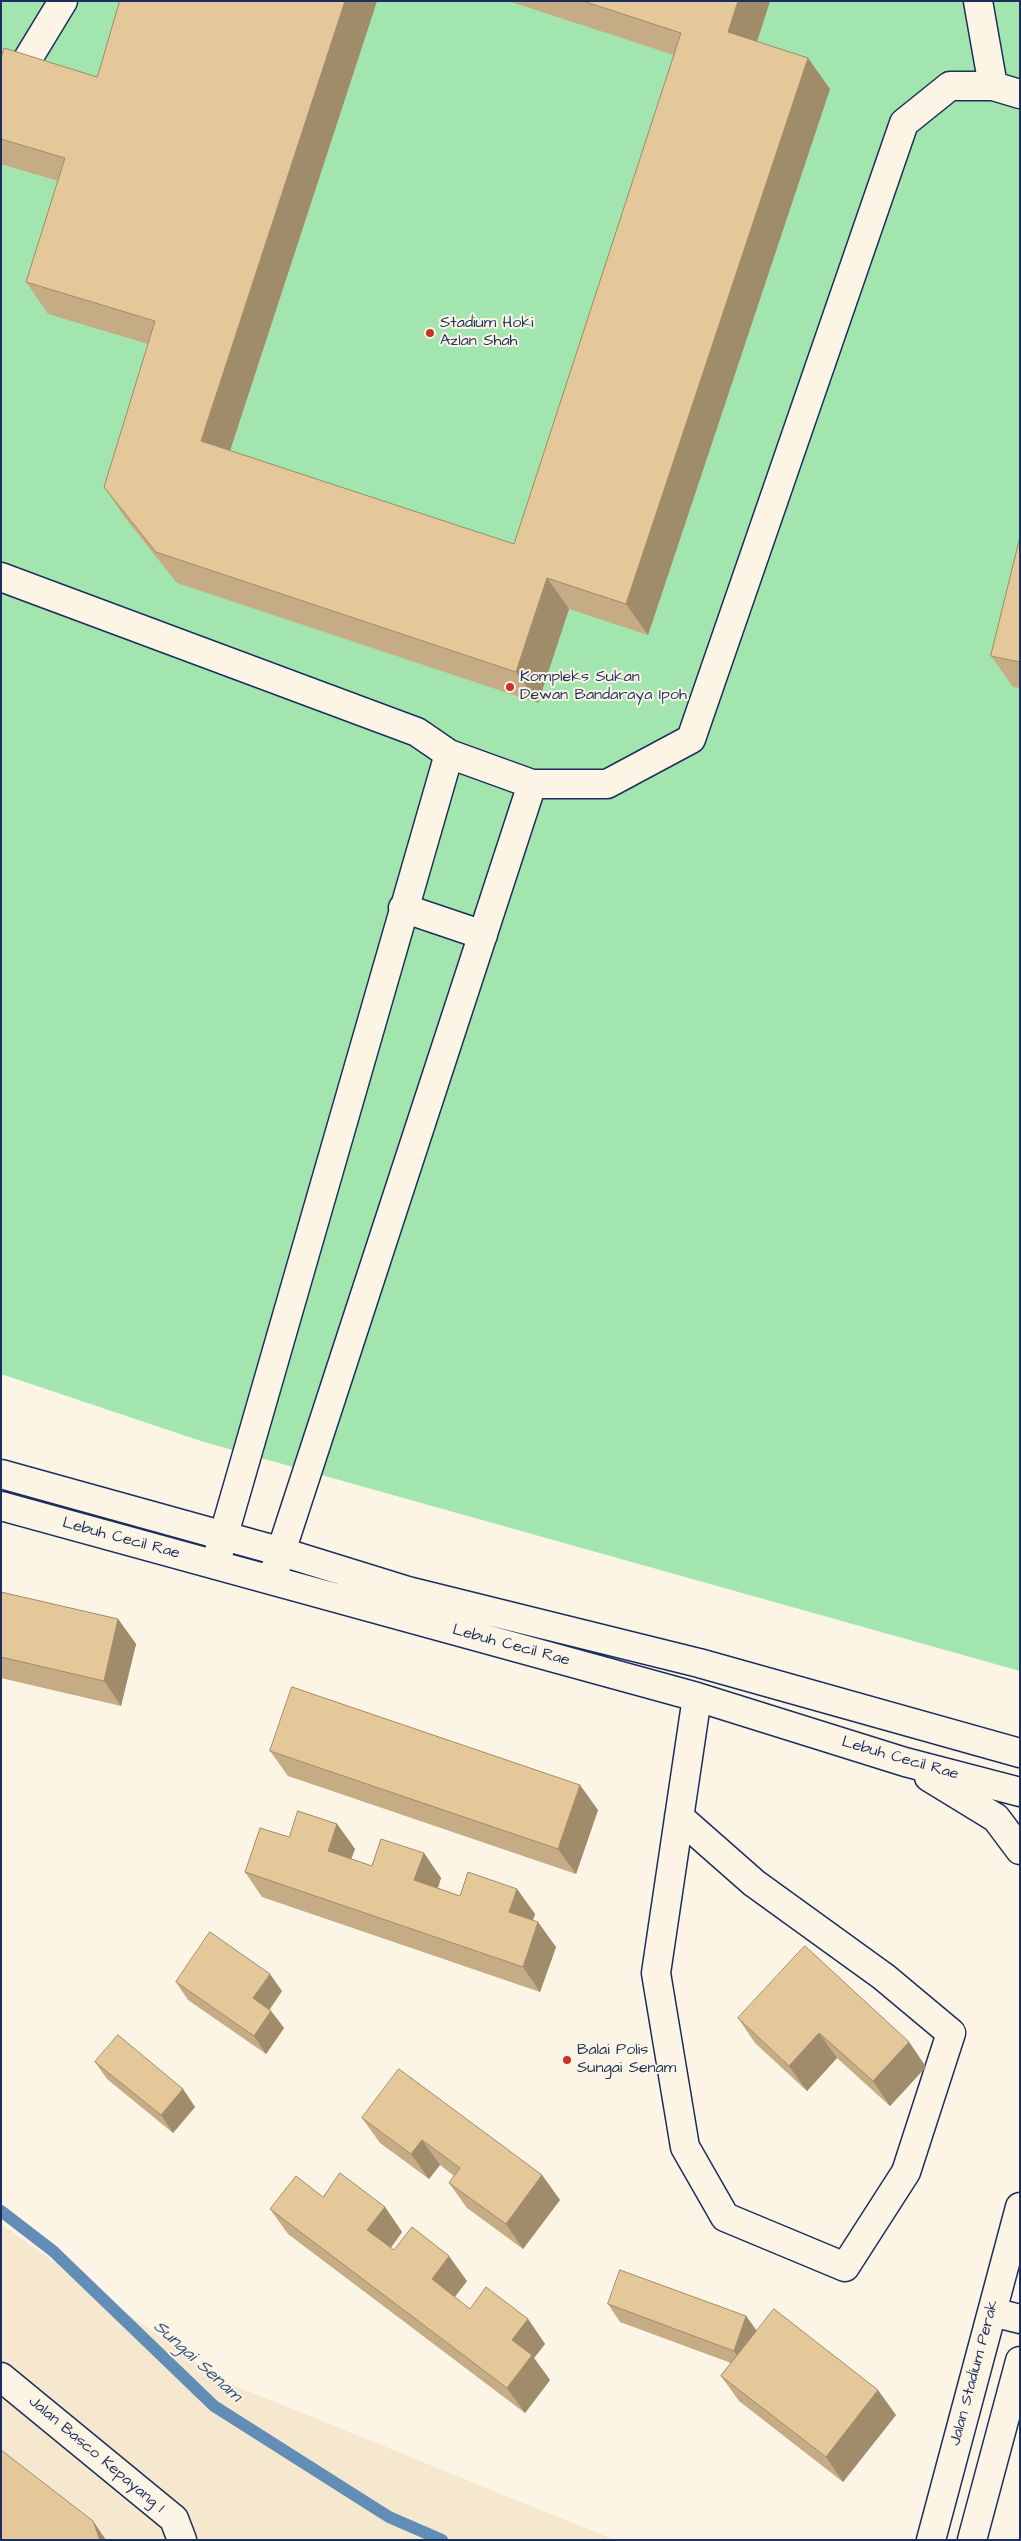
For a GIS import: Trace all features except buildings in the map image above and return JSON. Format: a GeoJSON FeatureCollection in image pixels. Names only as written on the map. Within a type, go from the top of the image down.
{"type":"FeatureCollection","features":[{"type":"Feature","properties":{"kind":"street"},"geometry":{"type":"LineString","coordinates":[[1,103],[63,1]]}},
{"type":"Feature","properties":{"kind":"street"},"geometry":{"type":"LineString","coordinates":[[978,1],[993,86]]}},
{"type":"Feature","properties":{"kind":"street"},"geometry":{"type":"LineString","coordinates":[[1,577],[417,732],[449,754],[532,784],[608,784],[691,739],[904,123],[950,86],[993,86],[1020,94]]}},
{"type":"Feature","properties":{"kind":"street"},"geometry":{"type":"LineString","coordinates":[[215,1565],[403,908],[449,754]]}},
{"type":"Feature","properties":{"kind":"street"},"geometry":{"type":"LineString","coordinates":[[272,1580],[532,784]]}},
{"type":"Feature","properties":{"kind":"street"},"geometry":{"type":"LineString","coordinates":[[403,908],[483,935]]}},
{"type":"Feature","properties":{"kind":"street","name":"Lebuh Cecil Rae"},"geometry":{"type":"LineString","coordinates":[[1,1474],[282,1552],[408,1591],[699,1663],[1020,1753]]}},
{"type":"Feature","properties":{"kind":"street","name":"Lebuh Cecil Rae"},"geometry":{"type":"LineString","coordinates":[[1,1506],[696,1697],[905,1762],[1020,1792]]}},
{"type":"Feature","properties":{"kind":"street"},"geometry":{"type":"LineString","coordinates":[[679,1817],[754,1883],[884,1977],[950,2033],[906,2172],[845,2267],[725,2217],[685,2147],[656,1973],[696,1697]]}},
{"type":"Feature","properties":{"kind":"street"},"geometry":{"type":"LineString","coordinates":[[935,1730],[980,1760],[1020,1771]]}},
{"type":"Feature","properties":{"kind":"street"},"geometry":{"type":"LineString","coordinates":[[905,1762],[996,1818],[1020,1850]]}},
{"type":"Feature","properties":{"kind":"street","name":"Jalan Stadium Perak"},"geometry":{"type":"LineString","coordinates":[[930,2540],[1020,2207]]}},
{"type":"Feature","properties":{"kind":"street"},"geometry":{"type":"LineString","coordinates":[[992,2312],[1020,2318]]}},
{"type":"Feature","properties":{"kind":"street"},"geometry":{"type":"LineString","coordinates":[[972,2540],[1020,2361]]}},
{"type":"Feature","properties":{"kind":"street","name":"Jalan Basco Kepayang 1"},"geometry":{"type":"LineString","coordinates":[[1,2377],[174,2519],[182,2540]]}},
{"type":"Feature","properties":{"kind":"shaded area"},"geometry":{"type":"Polygon","coordinates":[[[1,2224],[221,2380],[615,2540],[1,2540],[1,2224]]]}},
{"type":"Feature","properties":{"kind":"green space","name":"Kompleks Sukan Dewan Bandaraya Ipoh"},"geometry":{"type":"Polygon","coordinates":[[[1,1],[1020,1],[1020,1671],[204,1442],[1,1374],[1,1]]]}},
{"type":"Feature","properties":{"kind":"waterway","name":"Sungai Senam"},"geometry":{"type":"LineString","coordinates":[[1,2211],[53,2251],[214,2406],[389,2517],[442,2540]]}},
{"type":"Feature","properties":{"kind":"place","name":"Stadium Hoki Azlan Shah"},"geometry":{"type":"Point","coordinates":[430,333]}},
{"type":"Feature","properties":{"kind":"place","name":"Kompleks Sukan Dewan Bandaraya Ipoh"},"geometry":{"type":"Point","coordinates":[510,687]}},
{"type":"Feature","properties":{"kind":"place","name":"Balai Polis Sungai Senam"},"geometry":{"type":"Point","coordinates":[567,2060]}}]}
